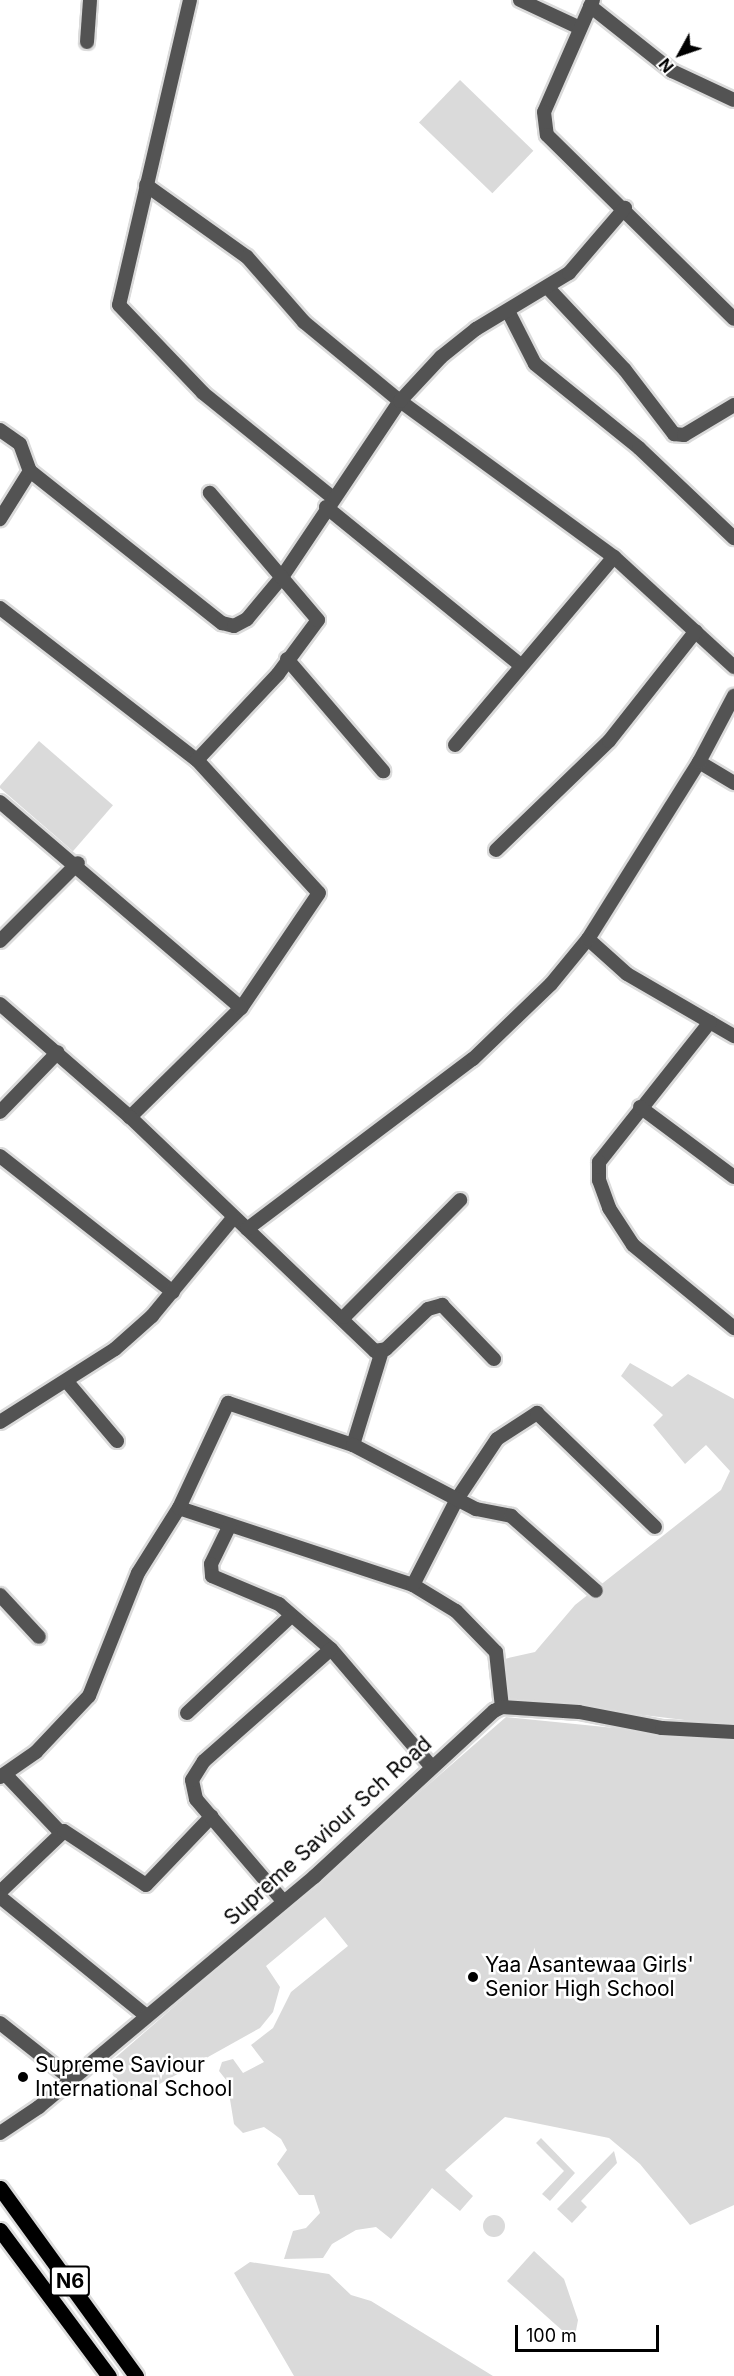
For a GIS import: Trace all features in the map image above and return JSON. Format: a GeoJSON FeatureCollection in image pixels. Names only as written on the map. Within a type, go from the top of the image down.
{"type":"FeatureCollection","features":[{"type":"Feature","properties":{"kind":"main road","name":"N6"},"geometry":{"type":"LineString","coordinates":[[0,2188],[136,2376]]}},
{"type":"Feature","properties":{"kind":"main road","name":"N6"},"geometry":{"type":"LineString","coordinates":[[0,2230],[110,2376]]}},
{"type":"Feature","properties":{"kind":"street"},"geometry":{"type":"LineString","coordinates":[[87,42],[90,0]]}},
{"type":"Feature","properties":{"kind":"street"},"geometry":{"type":"LineString","coordinates":[[190,0],[118,294],[123,313],[203,393],[519,664]]}},
{"type":"Feature","properties":{"kind":"street"},"geometry":{"type":"LineString","coordinates":[[520,0],[580,28]]}},
{"type":"Feature","properties":{"kind":"street"},"geometry":{"type":"LineString","coordinates":[[734,100],[672,71],[592,3],[544,112],[547,135],[625,208],[734,319]]}},
{"type":"Feature","properties":{"kind":"street"},"geometry":{"type":"LineString","coordinates":[[146,185],[247,257],[304,322],[400,401],[614,557],[734,668]]}},
{"type":"Feature","properties":{"kind":"street"},"geometry":{"type":"LineString","coordinates":[[0,430],[20,444],[30,471],[222,623],[234,626],[247,619],[282,577],[329,502],[400,401],[457,341],[548,288],[569,273],[625,208]]}},
{"type":"Feature","properties":{"kind":"street"},"geometry":{"type":"LineString","coordinates":[[548,288],[625,370],[674,434],[684,435],[734,405]]}},
{"type":"Feature","properties":{"kind":"street"},"geometry":{"type":"LineString","coordinates":[[508,310],[535,364],[639,447],[734,538]]}},
{"type":"Feature","properties":{"kind":"street"},"geometry":{"type":"LineString","coordinates":[[0,519],[30,471]]}},
{"type":"Feature","properties":{"kind":"street"},"geometry":{"type":"LineString","coordinates":[[197,760],[287,659],[318,620],[210,494]]}},
{"type":"Feature","properties":{"kind":"street"},"geometry":{"type":"LineString","coordinates":[[455,745],[519,664],[614,557]]}},
{"type":"Feature","properties":{"kind":"street"},"geometry":{"type":"LineString","coordinates":[[0,608],[197,760],[319,893],[241,1008],[130,1117]]}},
{"type":"Feature","properties":{"kind":"street"},"geometry":{"type":"LineString","coordinates":[[496,850],[609,741],[696,631]]}},
{"type":"Feature","properties":{"kind":"street"},"geometry":{"type":"LineString","coordinates":[[287,659],[383,771]]}},
{"type":"Feature","properties":{"kind":"street"},"geometry":{"type":"LineString","coordinates":[[247,1229],[473,1059],[551,984],[588,939],[699,762],[734,696]]}},
{"type":"Feature","properties":{"kind":"street"},"geometry":{"type":"LineString","coordinates":[[699,762],[734,783]]}},
{"type":"Feature","properties":{"kind":"street"},"geometry":{"type":"LineString","coordinates":[[0,802],[78,863],[241,1008]]}},
{"type":"Feature","properties":{"kind":"street"},"geometry":{"type":"LineString","coordinates":[[0,941],[78,863]]}},
{"type":"Feature","properties":{"kind":"street"},"geometry":{"type":"LineString","coordinates":[[588,939],[612,964],[734,1036]]}},
{"type":"Feature","properties":{"kind":"street"},"geometry":{"type":"LineString","coordinates":[[0,1004],[58,1052],[130,1117],[233,1218],[344,1317],[382,1358]]}},
{"type":"Feature","properties":{"kind":"street"},"geometry":{"type":"LineString","coordinates":[[710,1022],[640,1107],[599,1162],[609,1208],[633,1245],[734,1328]]}},
{"type":"Feature","properties":{"kind":"street"},"geometry":{"type":"LineString","coordinates":[[0,1112],[58,1052]]}},
{"type":"Feature","properties":{"kind":"street"},"geometry":{"type":"LineString","coordinates":[[640,1107],[734,1177]]}},
{"type":"Feature","properties":{"kind":"street"},"geometry":{"type":"LineString","coordinates":[[0,1156],[173,1292]]}},
{"type":"Feature","properties":{"kind":"street"},"geometry":{"type":"LineString","coordinates":[[344,1317],[460,1200]]}},
{"type":"Feature","properties":{"kind":"street"},"geometry":{"type":"LineString","coordinates":[[0,1422],[68,1383],[115,1349],[173,1292],[233,1218]]}},
{"type":"Feature","properties":{"kind":"street"},"geometry":{"type":"LineString","coordinates":[[353,1445],[382,1358],[428,1309],[442,1305],[494,1359]]}},
{"type":"Feature","properties":{"kind":"street"},"geometry":{"type":"LineString","coordinates":[[68,1383],[117,1441]]}},
{"type":"Feature","properties":{"kind":"street"},"geometry":{"type":"LineString","coordinates":[[212,1816],[146,1885],[69,1832],[60,1832],[3,1776],[36,1752],[89,1696],[138,1573],[179,1508],[228,1403],[353,1445],[457,1499],[511,1516],[596,1590]]}},
{"type":"Feature","properties":{"kind":"street"},"geometry":{"type":"LineString","coordinates":[[413,1585],[457,1499],[497,1438],[537,1413],[655,1527]]}},
{"type":"Feature","properties":{"kind":"street"},"geometry":{"type":"LineString","coordinates":[[179,1508],[413,1585],[474,1625],[496,1652],[502,1707],[734,1732]]}},
{"type":"Feature","properties":{"kind":"street"},"geometry":{"type":"LineString","coordinates":[[230,1525],[211,1564],[212,1576],[279,1604],[290,1617],[331,1648],[430,1765]]}},
{"type":"Feature","properties":{"kind":"street"},"geometry":{"type":"LineString","coordinates":[[0,1595],[39,1637]]}},
{"type":"Feature","properties":{"kind":"street"},"geometry":{"type":"LineString","coordinates":[[187,1713],[290,1617]]}},
{"type":"Feature","properties":{"kind":"street"},"geometry":{"type":"LineString","coordinates":[[283,1901],[191,1790],[197,1770],[331,1648]]}},
{"type":"Feature","properties":{"kind":"street","name":"Supreme Saviour Sch Road"},"geometry":{"type":"LineString","coordinates":[[0,2133],[71,2079],[283,1901],[430,1765],[502,1707]]}},
{"type":"Feature","properties":{"kind":"street"},"geometry":{"type":"LineString","coordinates":[[0,1892],[60,1832]]}},
{"type":"Feature","properties":{"kind":"street"},"geometry":{"type":"LineString","coordinates":[[0,1898],[145,2015]]}},
{"type":"Feature","properties":{"kind":"street"},"geometry":{"type":"LineString","coordinates":[[0,2023],[71,2079]]}},
{"type":"Feature","properties":{"kind":"shaded area"},"geometry":{"type":"Polygon","coordinates":[[[460,80],[533,151],[492,193],[419,122],[460,80]]]}},
{"type":"Feature","properties":{"kind":"shaded area"},"geometry":{"type":"Polygon","coordinates":[[[39,741],[113,805],[73,851],[0,788],[39,741]]]}},
{"type":"Feature","properties":{"kind":"shaded area"},"geometry":{"type":"Polygon","coordinates":[[[630,1363],[672,1387],[688,1374],[734,1399],[734,1726],[510,1699],[504,1659],[535,1652],[575,1605],[721,1490],[730,1471],[706,1445],[685,1464],[653,1425],[663,1415],[621,1376],[630,1363]]]}},
{"type":"Feature","properties":{"kind":"shaded area"},"geometry":{"type":"Polygon","coordinates":[[[506,1717],[734,1740],[734,2205],[690,2225],[640,2164],[609,2138],[505,2117],[445,2170],[473,2196],[460,2211],[432,2188],[391,2239],[376,2227],[356,2230],[332,2244],[323,2258],[284,2259],[293,2231],[306,2228],[320,2213],[314,2195],[299,2195],[277,2164],[287,2150],[281,2139],[264,2127],[243,2133],[234,2124],[227,2081],[219,2071],[222,2062],[233,2059],[243,2073],[264,2062],[251,2045],[273,2028],[291,1992],[348,1946],[325,1917],[266,1966],[280,1987],[273,2012],[260,2028],[131,2100],[106,2066],[506,1717]]]}},
{"type":"Feature","properties":{"kind":"shaded area"},"geometry":{"type":"Polygon","coordinates":[[[541,2138],[575,2173],[550,2201],[542,2194],[564,2171],[536,2143],[541,2138]]]}},
{"type":"Feature","properties":{"kind":"shaded area"},"geometry":{"type":"Polygon","coordinates":[[[614,2151],[617,2163],[581,2201],[587,2207],[572,2223],[557,2209],[614,2151]]]}},
{"type":"Feature","properties":{"kind":"shaded area"},"geometry":{"type":"Polygon","coordinates":[[[494,2215],[502,2218],[505,2226],[502,2234],[494,2237],[486,2234],[483,2226],[486,2218],[494,2215]]]}},
{"type":"Feature","properties":{"kind":"shaded area"},"geometry":{"type":"Polygon","coordinates":[[[534,2251],[564,2279],[578,2320],[574,2341],[507,2281],[534,2251]]]}},
{"type":"Feature","properties":{"kind":"shaded area"},"geometry":{"type":"Polygon","coordinates":[[[250,2262],[329,2274],[351,2295],[371,2301],[493,2376],[294,2376],[234,2273],[250,2262]]]}},
{"type":"Feature","properties":{"kind":"place","name":"Yaa Asantewaa Girls' Senior High School"},"geometry":{"type":"Point","coordinates":[473,1977]}},
{"type":"Feature","properties":{"kind":"place","name":"Supreme Saviour International School"},"geometry":{"type":"Point","coordinates":[23,2077]}}]}
